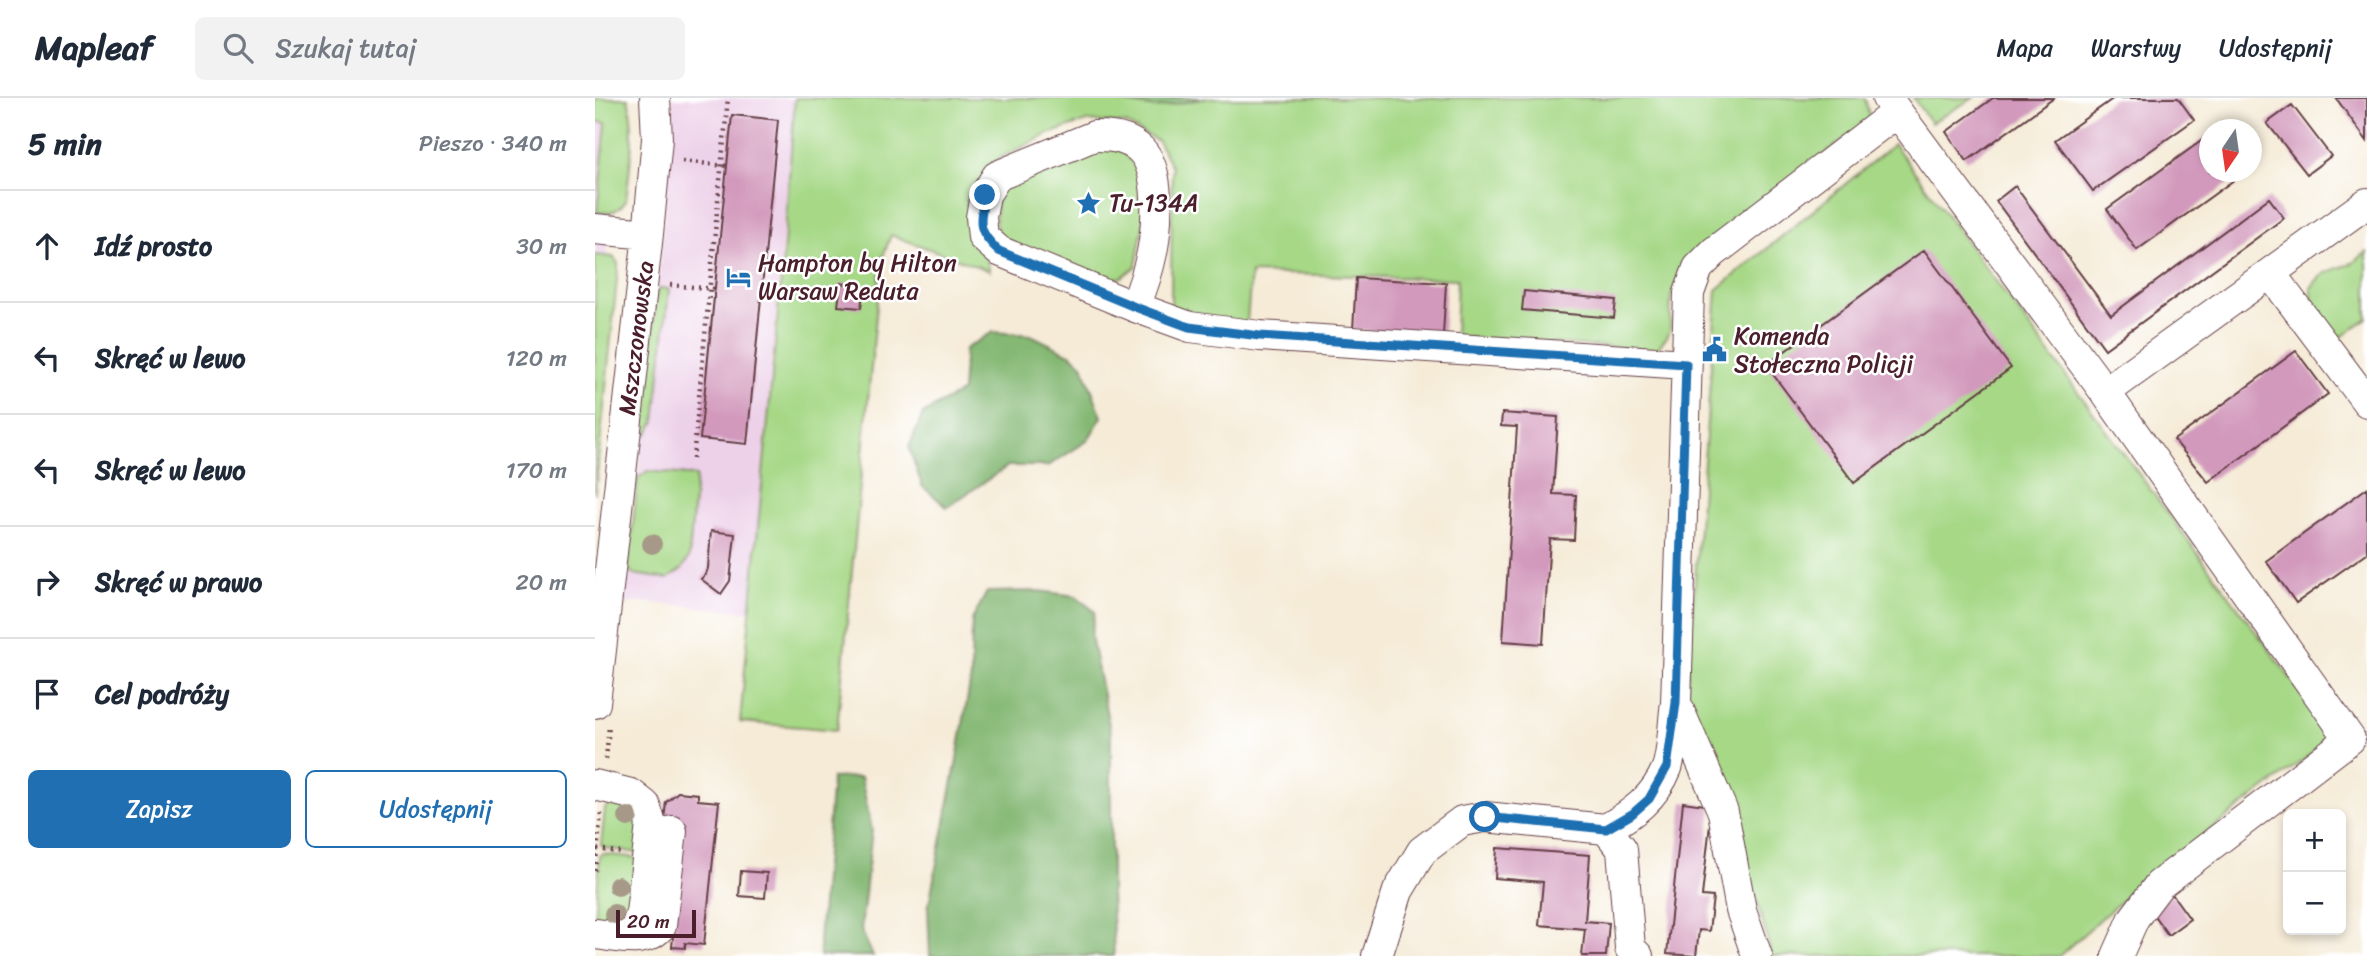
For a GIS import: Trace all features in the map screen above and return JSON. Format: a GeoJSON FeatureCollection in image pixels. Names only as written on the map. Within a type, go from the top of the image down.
{"type":"FeatureCollection","features":[{"type":"Feature","properties":{"kind":"street","name":"Mszczonowska"},"geometry":{"type":"LineString","coordinates":[[602,711],[603,554],[648,234],[657,139],[655,98]]}},
{"type":"Feature","properties":{"kind":"street"},"geometry":{"type":"LineString","coordinates":[[1377,956],[1398,891],[1422,851],[1462,821],[1485,817],[1606,829],[1632,814],[1649,799],[1667,767],[1676,703],[1689,293],[1698,268],[1714,252],[1892,105],[2105,392],[2350,739],[2158,885],[2134,918],[2117,956]]}},
{"type":"Feature","properties":{"kind":"street"},"geometry":{"type":"LineString","coordinates":[[1135,307],[1149,272],[1157,226],[1155,176],[1149,158],[1129,140],[1111,135],[1094,136],[997,176],[985,195],[981,217],[983,237],[999,251],[1135,307],[1189,327],[1260,336],[1686,364]]}},
{"type":"Feature","properties":{"kind":"street"},"geometry":{"type":"LineString","coordinates":[[2105,392],[2367,202]]}},
{"type":"Feature","properties":{"kind":"street"},"geometry":{"type":"LineString","coordinates":[[595,229],[648,234]]}},
{"type":"Feature","properties":{"kind":"street"},"geometry":{"type":"LineString","coordinates":[[2270,273],[2367,402]]}},
{"type":"Feature","properties":{"kind":"street"},"geometry":{"type":"LineString","coordinates":[[1676,703],[1723,812],[1741,910],[1757,956]]}},
{"type":"Feature","properties":{"kind":"street"},"geometry":{"type":"LineString","coordinates":[[599,785],[622,790],[645,805],[651,824],[641,913],[636,928],[627,938]]}},
{"type":"Feature","properties":{"kind":"street"},"geometry":{"type":"LineString","coordinates":[[1606,829],[1622,849],[1630,948],[1637,956]]}},
{"type":"Feature","properties":{"kind":"street"},"geometry":{"type":"LineString","coordinates":[[595,934],[641,939],[661,926],[672,831]]}},
{"type":"Feature","properties":{"kind":"path"},"geometry":{"type":"LineString","coordinates":[[693,459],[724,166],[728,98]]}},
{"type":"Feature","properties":{"kind":"path"},"geometry":{"type":"LineString","coordinates":[[678,160],[724,166]]}},
{"type":"Feature","properties":{"kind":"path"},"geometry":{"type":"LineString","coordinates":[[666,284],[712,289]]}},
{"type":"Feature","properties":{"kind":"path"},"geometry":{"type":"LineString","coordinates":[[595,871],[602,711]]}},
{"type":"Feature","properties":{"kind":"shaded area"},"geometry":{"type":"Polygon","coordinates":[[[595,98],[615,98],[619,151],[595,363],[595,98]]]}},
{"type":"Feature","properties":{"kind":"shaded area"},"geometry":{"type":"Polygon","coordinates":[[[672,98],[795,98],[750,612],[643,602],[629,603],[624,609],[671,154],[672,98]]]}},
{"type":"Feature","properties":{"kind":"green space"},"geometry":{"type":"Polygon","coordinates":[[[595,98],[628,98],[632,124],[626,200],[614,211],[606,213],[597,213],[606,123],[595,121],[595,98]]]}},
{"type":"Feature","properties":{"kind":"green space"},"geometry":{"type":"Polygon","coordinates":[[[795,98],[1098,98],[1156,108],[1205,98],[1865,98],[1870,119],[1691,257],[1671,296],[1670,331],[1657,350],[1455,337],[1457,279],[1251,273],[1247,322],[1239,327],[1171,307],[1172,167],[1158,141],[1126,124],[1087,121],[1051,133],[997,159],[968,199],[990,271],[891,235],[881,262],[837,730],[740,722],[795,98]]]}},
{"type":"Feature","properties":{"kind":"green space"},"geometry":{"type":"Polygon","coordinates":[[[1098,98],[1205,98],[1156,108],[1098,98]]]}},
{"type":"Feature","properties":{"kind":"green space"},"geometry":{"type":"Polygon","coordinates":[[[1913,98],[1973,98],[1931,123],[1913,98]]]}},
{"type":"Feature","properties":{"kind":"green space"},"geometry":{"type":"Polygon","coordinates":[[[1894,144],[2334,737],[2149,876],[2059,956],[1772,956],[1727,795],[1709,742],[1686,699],[1717,290],[1894,144]]]}},
{"type":"Feature","properties":{"kind":"green space"},"geometry":{"type":"Polygon","coordinates":[[[1116,147],[1151,179],[1136,266],[1122,277],[1101,282],[1003,242],[996,226],[996,197],[1007,183],[1089,148],[1116,147]]]}},
{"type":"Feature","properties":{"kind":"green space"},"geometry":{"type":"Polygon","coordinates":[[[2367,252],[2367,318],[2336,341],[2314,306],[2311,288],[2323,275],[2351,264],[2367,252]]]}},
{"type":"Feature","properties":{"kind":"green space"},"geometry":{"type":"Polygon","coordinates":[[[595,255],[613,257],[618,263],[618,270],[595,494],[595,255]]]}},
{"type":"Feature","properties":{"kind":"green space"},"geometry":{"type":"Polygon","coordinates":[[[669,289],[655,422],[647,434],[642,435],[657,290],[669,289]]]}},
{"type":"Feature","properties":{"kind":"green space"},"geometry":{"type":"Polygon","coordinates":[[[993,332],[1031,335],[1072,355],[1082,364],[1102,417],[1087,441],[1048,466],[1008,466],[947,507],[922,486],[909,447],[923,414],[962,391],[965,349],[993,332]]]}},
{"type":"Feature","properties":{"kind":"green space"},"geometry":{"type":"Polygon","coordinates":[[[648,471],[696,476],[689,557],[682,569],[667,579],[633,574],[628,569],[638,478],[648,471]]]}},
{"type":"Feature","properties":{"kind":"green space"},"geometry":{"type":"Polygon","coordinates":[[[1039,591],[1076,596],[1095,612],[1091,636],[1111,735],[1111,893],[1114,956],[930,956],[928,909],[971,677],[972,620],[987,592],[1039,591]]]}},
{"type":"Feature","properties":{"kind":"green space"},"geometry":{"type":"Polygon","coordinates":[[[861,777],[872,830],[861,930],[873,956],[820,956],[832,778],[861,777]]]}},
{"type":"Feature","properties":{"kind":"green space"},"geometry":{"type":"Polygon","coordinates":[[[614,803],[621,804],[638,815],[640,853],[604,848],[601,845],[605,808],[614,803]]]}},
{"type":"Feature","properties":{"kind":"green space"},"geometry":{"type":"Polygon","coordinates":[[[603,854],[639,858],[635,906],[619,930],[600,927],[595,919],[600,856],[603,854]]]}},
{"type":"Feature","properties":{"kind":"building"},"geometry":{"type":"Polygon","coordinates":[[[1993,98],[2054,98],[1967,161],[1946,132],[1993,98]]]}},
{"type":"Feature","properties":{"kind":"building"},"geometry":{"type":"Polygon","coordinates":[[[2114,98],[2178,98],[2194,120],[2093,191],[2055,140],[2114,98]]]}},
{"type":"Feature","properties":{"kind":"building"},"geometry":{"type":"Polygon","coordinates":[[[2336,98],[2367,98],[2367,141],[2336,98]]]}},
{"type":"Feature","properties":{"kind":"building"},"geometry":{"type":"Polygon","coordinates":[[[2292,105],[2331,156],[2307,174],[2267,123],[2292,105]]]}},
{"type":"Feature","properties":{"kind":"building"},"geometry":{"type":"Polygon","coordinates":[[[732,115],[778,120],[747,444],[700,439],[732,115]]]}},
{"type":"Feature","properties":{"kind":"building"},"geometry":{"type":"Polygon","coordinates":[[[2199,143],[2199,182],[2231,182],[2137,250],[2107,209],[2199,143]]]}},
{"type":"Feature","properties":{"kind":"building"},"geometry":{"type":"Polygon","coordinates":[[[2015,186],[2111,315],[2269,198],[2284,218],[2105,349],[1996,201],[2015,186]]]}},
{"type":"Feature","properties":{"kind":"building"},"geometry":{"type":"Polygon","coordinates":[[[1924,250],[2011,368],[1854,483],[1766,365],[1924,250]]]}},
{"type":"Feature","properties":{"kind":"building"},"geometry":{"type":"Polygon","coordinates":[[[1356,278],[1446,283],[1443,335],[1353,330],[1356,278]]]}},
{"type":"Feature","properties":{"kind":"building"},"geometry":{"type":"Polygon","coordinates":[[[841,283],[864,287],[861,308],[838,306],[841,283]]]}},
{"type":"Feature","properties":{"kind":"building"},"geometry":{"type":"Polygon","coordinates":[[[1524,291],[1616,300],[1614,318],[1522,310],[1524,291]]]}},
{"type":"Feature","properties":{"kind":"building"},"geometry":{"type":"Polygon","coordinates":[[[2296,351],[2328,394],[2208,482],[2174,440],[2296,351]]]}},
{"type":"Feature","properties":{"kind":"building"},"geometry":{"type":"Polygon","coordinates":[[[1502,413],[1558,417],[1553,494],[1576,495],[1574,540],[1550,539],[1543,644],[1503,641],[1517,427],[1501,426],[1502,413]]]}},
{"type":"Feature","properties":{"kind":"building"},"geometry":{"type":"Polygon","coordinates":[[[2367,488],[2367,553],[2296,603],[2266,561],[2367,488]]]}},
{"type":"Feature","properties":{"kind":"building"},"geometry":{"type":"Polygon","coordinates":[[[711,531],[735,534],[730,581],[721,594],[701,579],[708,568],[711,531]]]}},
{"type":"Feature","properties":{"kind":"building"},"geometry":{"type":"Polygon","coordinates":[[[678,792],[698,794],[698,800],[719,802],[704,945],[685,943],[685,948],[672,947],[684,832],[663,830],[666,802],[678,792]]]}},
{"type":"Feature","properties":{"kind":"building"},"geometry":{"type":"Polygon","coordinates":[[[1683,802],[1712,806],[1702,896],[1713,897],[1709,931],[1699,930],[1696,956],[1667,954],[1683,802]]]}},
{"type":"Feature","properties":{"kind":"building"},"geometry":{"type":"Polygon","coordinates":[[[1497,848],[1590,855],[1585,921],[1609,923],[1606,956],[1582,956],[1585,929],[1539,925],[1543,882],[1495,878],[1497,848]]]}},
{"type":"Feature","properties":{"kind":"building"},"geometry":{"type":"Polygon","coordinates":[[[741,871],[767,873],[765,898],[739,896],[741,871]]]}},
{"type":"Feature","properties":{"kind":"building"},"geometry":{"type":"Polygon","coordinates":[[[2172,894],[2190,919],[2168,935],[2150,910],[2172,894]]]}},
{"type":"Feature","properties":{"kind":"place","name":"Tu-134A"},"geometry":{"type":"Point","coordinates":[1089,203]}},
{"type":"Feature","properties":{"kind":"place","name":"Hampton by Hilton Warsaw Reduta"},"geometry":{"type":"Point","coordinates":[738,277]}},
{"type":"Feature","properties":{"kind":"place","name":"Komenda Stołeczna Policji"},"geometry":{"type":"Point","coordinates":[1714,350]}},
{"type":"Feature","properties":{"kind":"route"},"geometry":{"type":"LineString","coordinates":[[985,195],[981,217],[983,237],[999,251],[1189,327],[1260,336],[1686,364],[1676,703],[1667,767],[1649,799],[1632,814],[1606,829],[1485,817]]}}]}
